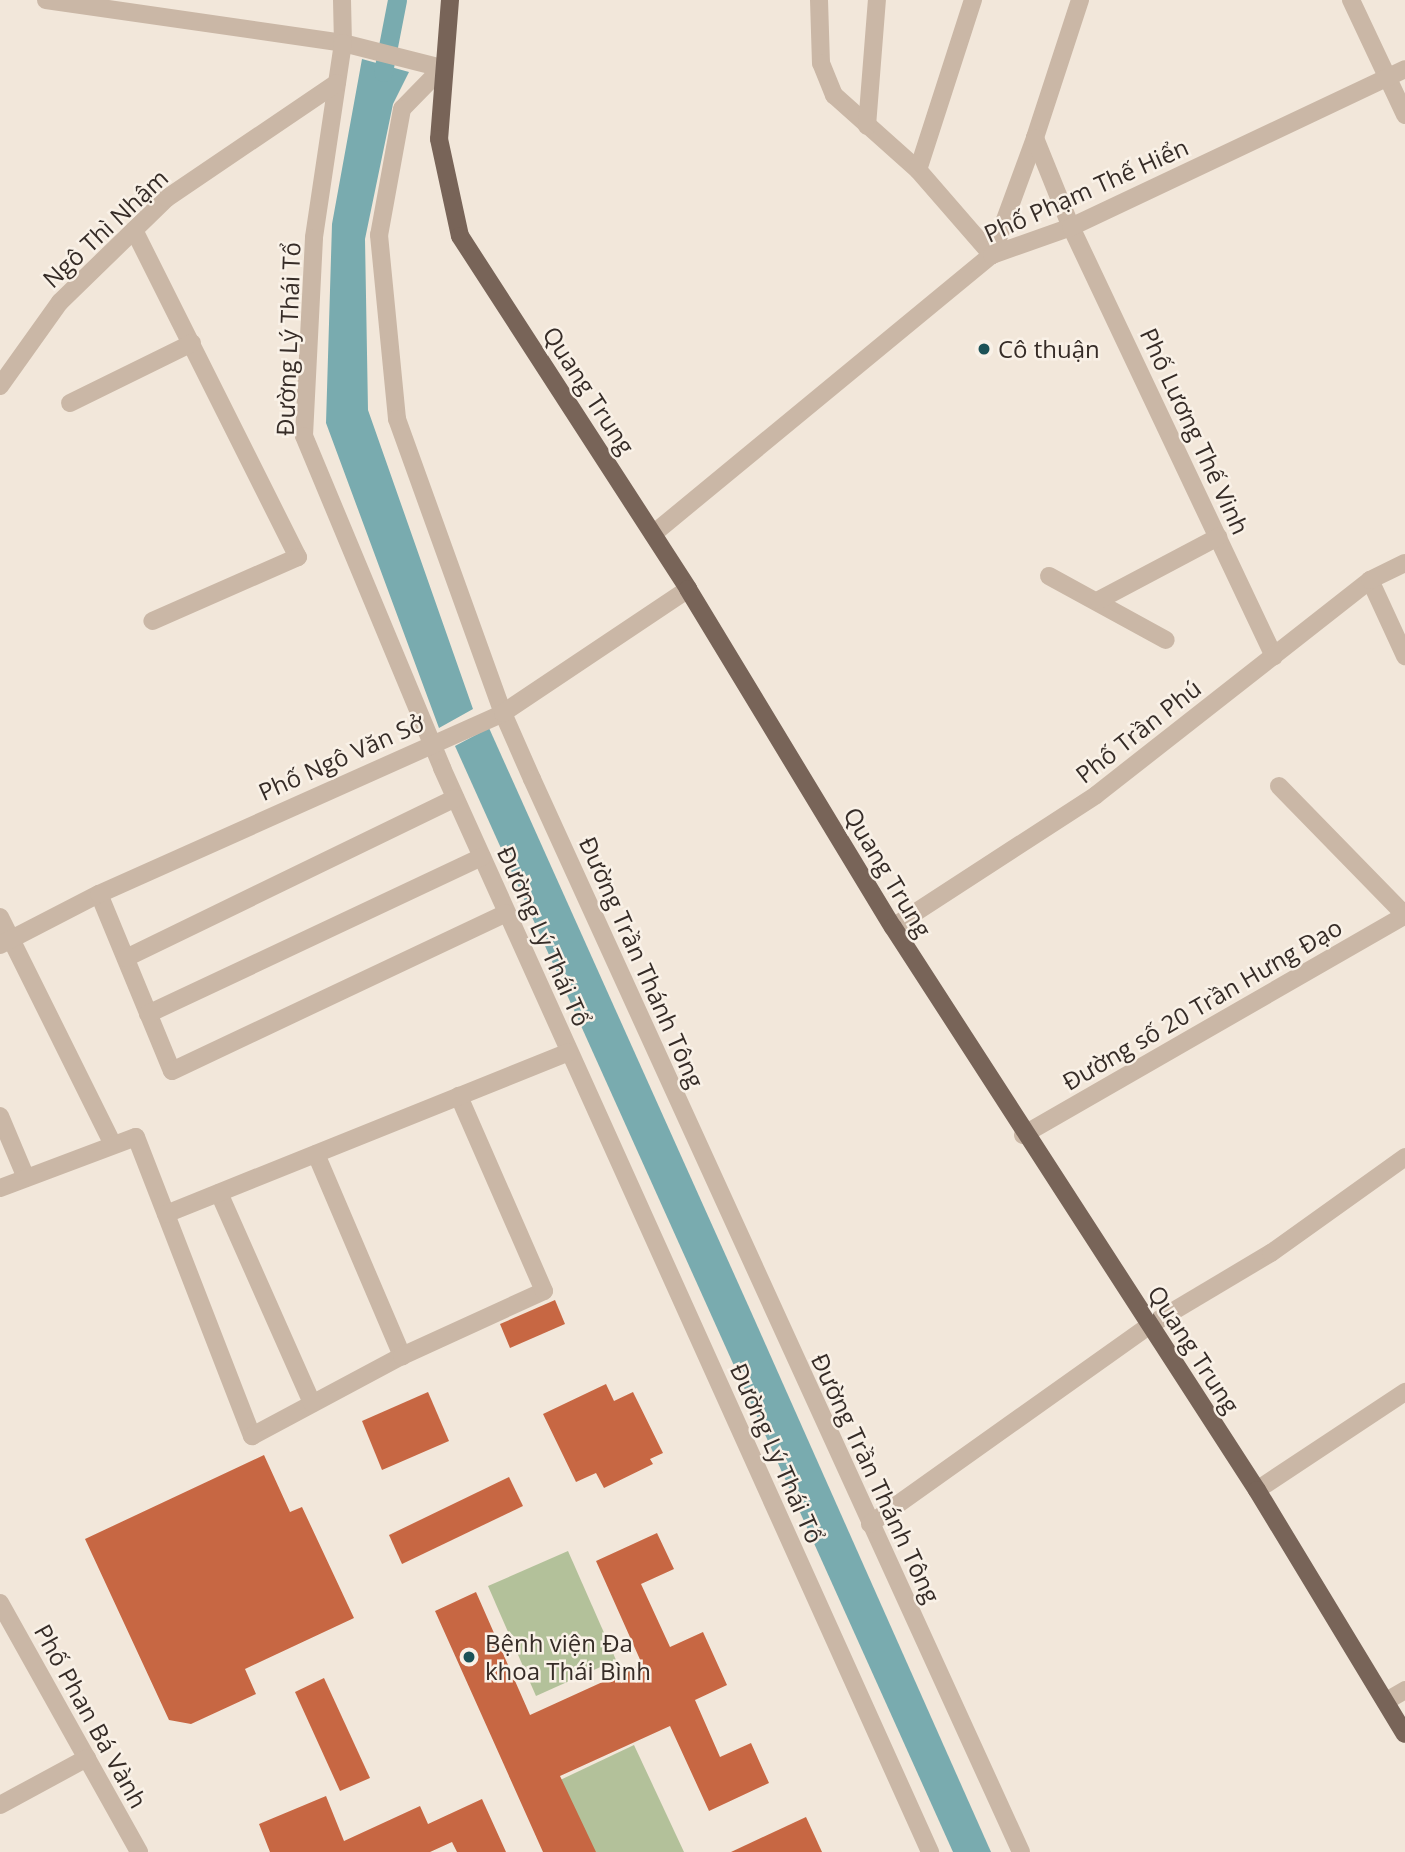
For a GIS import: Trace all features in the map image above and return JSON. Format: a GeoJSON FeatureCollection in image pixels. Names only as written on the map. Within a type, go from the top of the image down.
{"type":"FeatureCollection","features":[{"type":"Feature","properties":{"kind":"main road","name":"Quang Trung"},"geometry":{"type":"LineString","coordinates":[[450,0],[442,68],[439,139],[460,236],[688,589],[1023,1135],[1257,1490],[1388,1700],[1405,1734]]}},
{"type":"Feature","properties":{"kind":"street"},"geometry":{"type":"LineString","coordinates":[[47,0],[343,43],[442,68]]}},
{"type":"Feature","properties":{"kind":"street"},"geometry":{"type":"LineString","coordinates":[[819,0],[821,63],[834,95],[918,170],[992,255],[1035,138],[1080,0]]}},
{"type":"Feature","properties":{"kind":"street"},"geometry":{"type":"LineString","coordinates":[[867,126],[877,0]]}},
{"type":"Feature","properties":{"kind":"street"},"geometry":{"type":"LineString","coordinates":[[918,170],[973,0]]}},
{"type":"Feature","properties":{"kind":"street"},"geometry":{"type":"LineString","coordinates":[[1351,0],[1405,115]]}},
{"type":"Feature","properties":{"kind":"street","name":"Đường Lý Thái Tổ"},"geometry":{"type":"LineString","coordinates":[[338,3],[343,43],[314,238],[304,436],[430,742],[930,1852]]}},
{"type":"Feature","properties":{"kind":"street","name":"Đường Trần Thánh Tông"},"geometry":{"type":"LineString","coordinates":[[442,68],[402,109],[379,235],[397,419],[497,716],[1021,1852]]}},
{"type":"Feature","properties":{"kind":"street","name":"Phố Phạm Thế Hiển"},"geometry":{"type":"LineString","coordinates":[[653,534],[992,255],[1071,227],[1405,69]]}},
{"type":"Feature","properties":{"kind":"street","name":"Ngô Thì Nhậm"},"geometry":{"type":"LineString","coordinates":[[0,386],[60,302],[167,198],[337,83]]}},
{"type":"Feature","properties":{"kind":"street","name":"Phố Lương Thế Vinh"},"geometry":{"type":"LineString","coordinates":[[1035,138],[1071,227],[1274,656]]}},
{"type":"Feature","properties":{"kind":"street"},"geometry":{"type":"LineString","coordinates":[[134,230],[298,557],[152,621]]}},
{"type":"Feature","properties":{"kind":"street"},"geometry":{"type":"LineString","coordinates":[[70,403],[192,343]]}},
{"type":"Feature","properties":{"kind":"street"},"geometry":{"type":"LineString","coordinates":[[1099,600],[1218,537]]}},
{"type":"Feature","properties":{"kind":"street","name":"Phố Trần Phú"},"geometry":{"type":"LineString","coordinates":[[893,927],[1096,795],[1370,580],[1405,564]]}},
{"type":"Feature","properties":{"kind":"street"},"geometry":{"type":"LineString","coordinates":[[1049,576],[1099,600],[1166,640]]}},
{"type":"Feature","properties":{"kind":"street"},"geometry":{"type":"LineString","coordinates":[[1370,580],[1405,656]]}},
{"type":"Feature","properties":{"kind":"street","name":"Phố Ngô Văn Sở"},"geometry":{"type":"LineString","coordinates":[[5,942],[99,894],[430,742],[497,716],[688,589]]}},
{"type":"Feature","properties":{"kind":"street"},"geometry":{"type":"LineString","coordinates":[[1279,786],[1405,915]]}},
{"type":"Feature","properties":{"kind":"street"},"geometry":{"type":"LineString","coordinates":[[126,958],[455,798]]}},
{"type":"Feature","properties":{"kind":"street"},"geometry":{"type":"LineString","coordinates":[[148,1014],[482,857]]}},
{"type":"Feature","properties":{"kind":"street"},"geometry":{"type":"LineString","coordinates":[[99,894],[172,1071],[506,913]]}},
{"type":"Feature","properties":{"kind":"street","name":"Đường số 20 Trần Hưng Đạo"},"geometry":{"type":"LineString","coordinates":[[1023,1135],[1405,915]]}},
{"type":"Feature","properties":{"kind":"street"},"geometry":{"type":"LineString","coordinates":[[0,917],[5,942],[113,1145]]}},
{"type":"Feature","properties":{"kind":"street"},"geometry":{"type":"LineString","coordinates":[[166,1214],[569,1052]]}},
{"type":"Feature","properties":{"kind":"street"},"geometry":{"type":"LineString","coordinates":[[0,1188],[136,1137],[252,1436],[402,1356],[544,1291],[459,1096]]}},
{"type":"Feature","properties":{"kind":"street"},"geometry":{"type":"LineString","coordinates":[[0,1116],[26,1178]]}},
{"type":"Feature","properties":{"kind":"street"},"geometry":{"type":"LineString","coordinates":[[316,1154],[402,1356]]}},
{"type":"Feature","properties":{"kind":"street"},"geometry":{"type":"LineString","coordinates":[[870,1524],[1150,1325],[1271,1253],[1405,1157]]}},
{"type":"Feature","properties":{"kind":"street"},"geometry":{"type":"LineString","coordinates":[[219,1193],[312,1403]]}},
{"type":"Feature","properties":{"kind":"street"},"geometry":{"type":"LineString","coordinates":[[1257,1490],[1405,1392]]}},
{"type":"Feature","properties":{"kind":"street","name":"Phố Phan Bá Vành"},"geometry":{"type":"LineString","coordinates":[[0,1603],[139,1852]]}},
{"type":"Feature","properties":{"kind":"street"},"geometry":{"type":"LineString","coordinates":[[1388,1700],[1405,1690]]}},
{"type":"Feature","properties":{"kind":"street"},"geometry":{"type":"LineString","coordinates":[[0,1805],[87,1758]]}},
{"type":"Feature","properties":{"kind":"green space"},"geometry":{"type":"Polygon","coordinates":[[[568,1551],[616,1660],[536,1696],[488,1586],[568,1551]]]}},
{"type":"Feature","properties":{"kind":"green space"},"geometry":{"type":"Polygon","coordinates":[[[634,1745],[684,1852],[588,1852],[556,1782],[634,1745]]]}},
{"type":"Feature","properties":{"kind":"water"},"geometry":{"type":"Polygon","coordinates":[[[362,59],[409,72],[393,104],[365,239],[368,410],[473,709],[439,728],[326,423],[332,224],[362,59]]]}},
{"type":"Feature","properties":{"kind":"water"},"geometry":{"type":"Polygon","coordinates":[[[489,728],[991,1852],[953,1852],[455,746],[489,728]]]}},
{"type":"Feature","properties":{"kind":"building"},"geometry":{"type":"Polygon","coordinates":[[[555,1300],[565,1324],[510,1348],[500,1324],[555,1300]]]}},
{"type":"Feature","properties":{"kind":"building"},"geometry":{"type":"Polygon","coordinates":[[[606,1384],[614,1401],[633,1392],[663,1453],[650,1459],[653,1464],[604,1488],[596,1473],[576,1482],[543,1414],[606,1384]]]}},
{"type":"Feature","properties":{"kind":"building"},"geometry":{"type":"Polygon","coordinates":[[[428,1392],[449,1441],[382,1470],[362,1421],[428,1392]]]}},
{"type":"Feature","properties":{"kind":"building"},"geometry":{"type":"Polygon","coordinates":[[[264,1455],[290,1512],[302,1507],[354,1618],[245,1669],[256,1694],[191,1724],[169,1720],[85,1539],[264,1455]]]}},
{"type":"Feature","properties":{"kind":"building"},"geometry":{"type":"Polygon","coordinates":[[[509,1477],[523,1506],[402,1564],[389,1535],[509,1477]]]}},
{"type":"Feature","properties":{"kind":"building"},"geometry":{"type":"Polygon","coordinates":[[[657,1533],[674,1569],[641,1584],[670,1647],[703,1632],[727,1685],[695,1700],[720,1757],[751,1743],[769,1783],[709,1811],[670,1726],[560,1776],[596,1852],[543,1852],[435,1611],[476,1592],[530,1715],[642,1664],[596,1561],[657,1533]]]}},
{"type":"Feature","properties":{"kind":"building"},"geometry":{"type":"Polygon","coordinates":[[[324,1678],[370,1778],[340,1791],[295,1692],[324,1678]]]}},
{"type":"Feature","properties":{"kind":"building"},"geometry":{"type":"Polygon","coordinates":[[[326,1796],[344,1841],[420,1806],[428,1824],[482,1799],[506,1852],[457,1852],[452,1842],[430,1852],[270,1852],[259,1824],[326,1796]]]}},
{"type":"Feature","properties":{"kind":"building"},"geometry":{"type":"Polygon","coordinates":[[[806,1817],[822,1852],[731,1852],[806,1817]]]}},
{"type":"Feature","properties":{"kind":"waterway"},"geometry":{"type":"LineString","coordinates":[[383,72],[397,0]]}},
{"type":"Feature","properties":{"kind":"place","name":"Cô thuận"},"geometry":{"type":"Point","coordinates":[984,349]}},
{"type":"Feature","properties":{"kind":"place","name":"Bệnh viện Đa khoa Thái Bình"},"geometry":{"type":"Point","coordinates":[469,1657]}}]}
